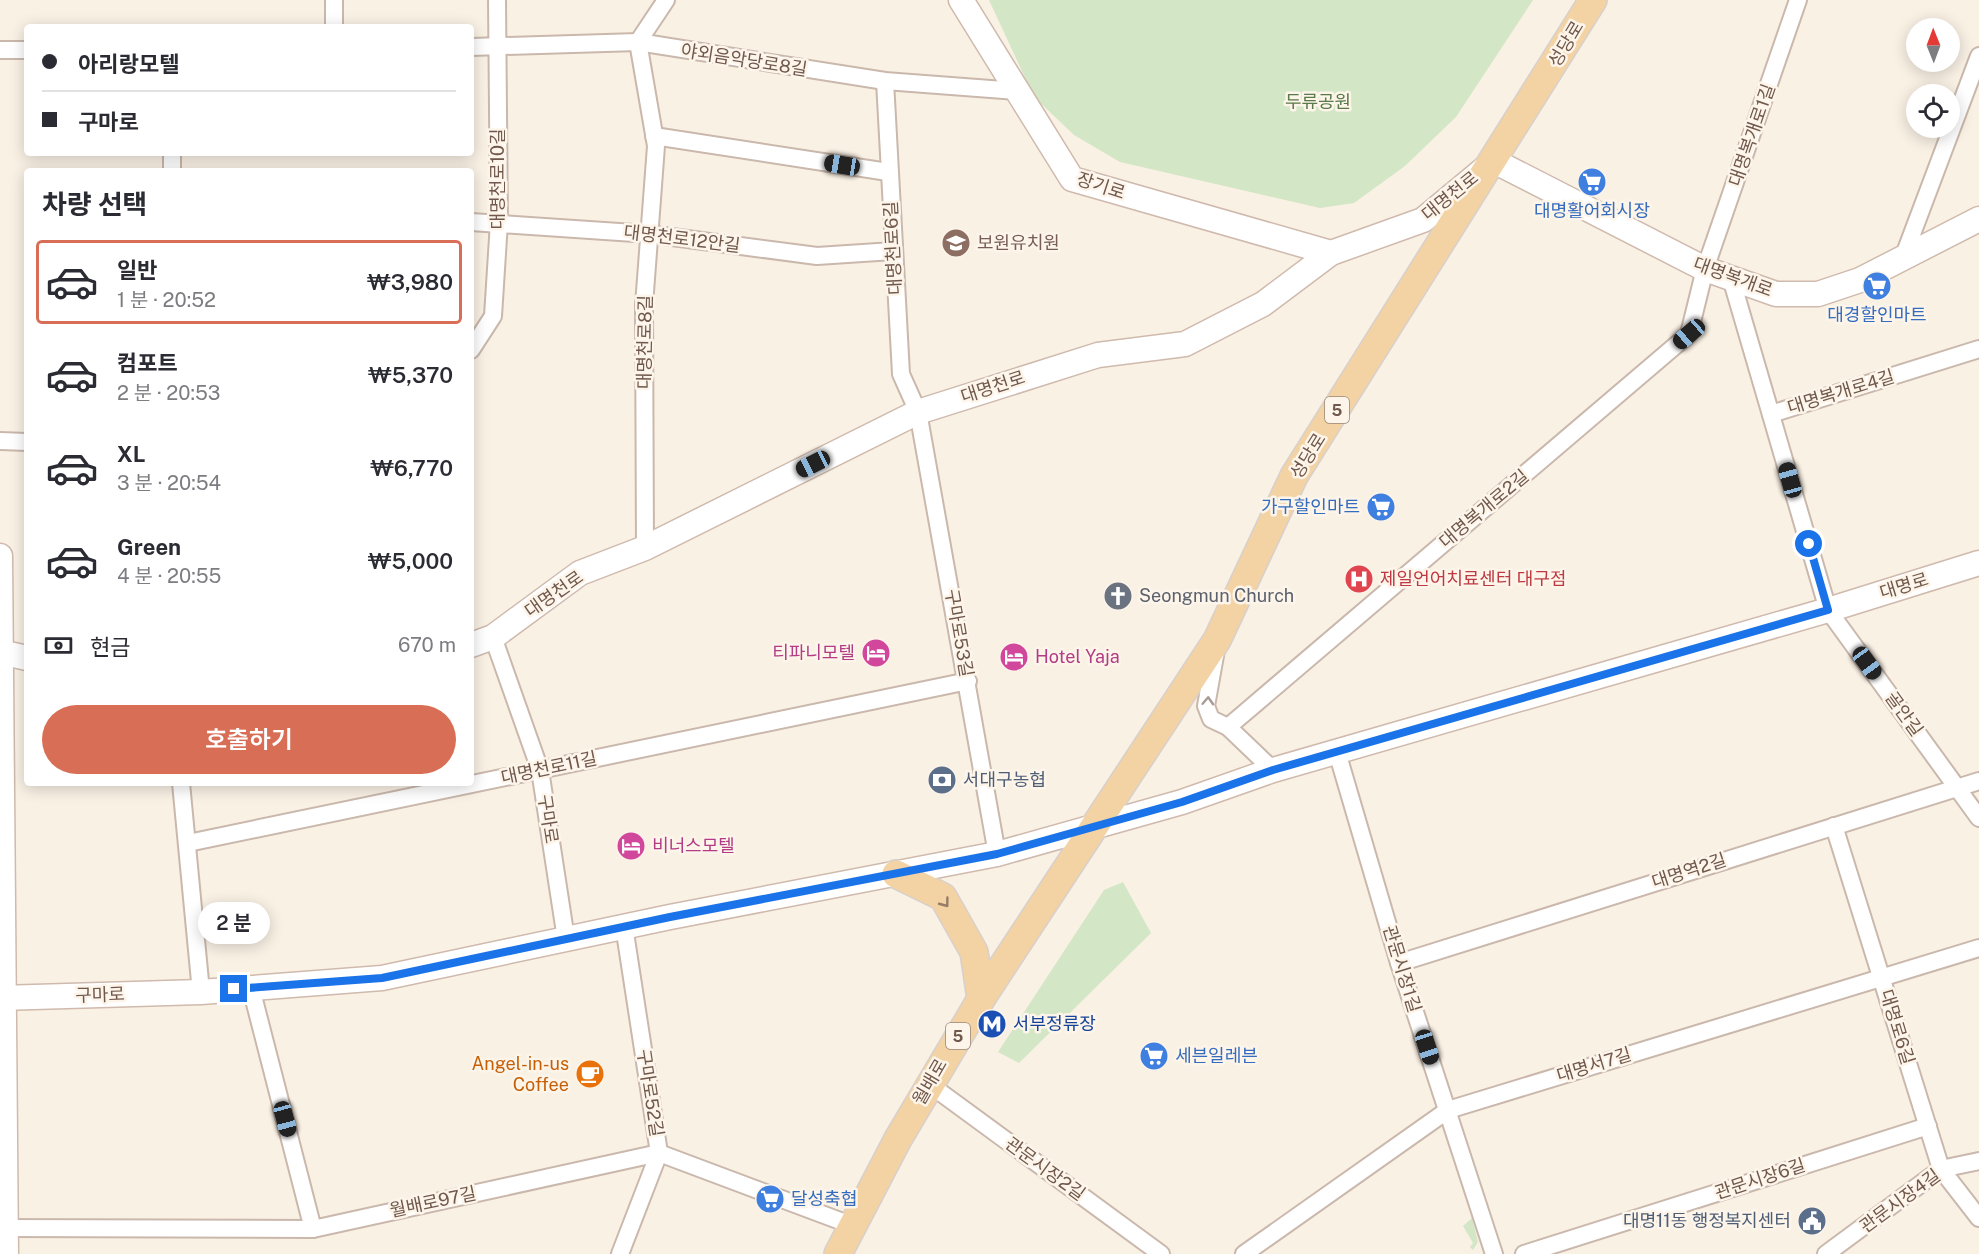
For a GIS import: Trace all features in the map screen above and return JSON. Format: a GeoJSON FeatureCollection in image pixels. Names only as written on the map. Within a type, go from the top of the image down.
{"type":"FeatureCollection","features":[{"type":"Feature","properties":{"kind":"main road","name":"장기로"},"geometry":{"type":"LineString","coordinates":[[961,0],[1071,179],[1331,253]]}},
{"type":"Feature","properties":{"kind":"main road","name":"성당로"},"geometry":{"type":"LineString","coordinates":[[1094,827],[1217,640],[1294,476],[1593,0]]}},
{"type":"Feature","properties":{"kind":"main road","name":"대명천로"},"geometry":{"type":"LineString","coordinates":[[474,644],[493,637],[580,573],[645,548],[918,412],[1098,355],[1185,344],[1263,304],[1331,253],[1423,220],[1494,160]]}},
{"type":"Feature","properties":{"kind":"main road","name":"대명복개로"},"geometry":{"type":"LineString","coordinates":[[1494,160],[1705,269],[1776,294],[1818,294],[1860,280],[1979,219]]}},
{"type":"Feature","properties":{"kind":"main road"},"geometry":{"type":"LineString","coordinates":[[0,556],[3,1228],[6,1254]]}},
{"type":"Feature","properties":{"kind":"main road","name":"대명로"},"geometry":{"type":"LineString","coordinates":[[1094,827],[1182,802],[1273,770],[1828,610],[1979,563]]}},
{"type":"Feature","properties":{"kind":"main road"},"geometry":{"type":"LineString","coordinates":[[0,652],[24,657]]}},
{"type":"Feature","properties":{"kind":"main road","name":"구마로"},"geometry":{"type":"LineString","coordinates":[[2,998],[201,992],[382,978],[624,927],[997,854],[1094,827]]}},
{"type":"Feature","properties":{"kind":"main road","name":"월배로"},"geometry":{"type":"LineString","coordinates":[[838,1254],[851,1225],[929,1084],[981,999],[1094,827]]}},
{"type":"Feature","properties":{"kind":"main road"},"geometry":{"type":"LineString","coordinates":[[896,873],[943,897],[974,952],[981,999]]}},
{"type":"Feature","properties":{"kind":"street"},"geometry":{"type":"LineString","coordinates":[[334,0],[334,24]]}},
{"type":"Feature","properties":{"kind":"street","name":"대명천로10길"},"geometry":{"type":"LineString","coordinates":[[474,345],[493,316],[499,222],[497,0]]}},
{"type":"Feature","properties":{"kind":"street"},"geometry":{"type":"LineString","coordinates":[[638,42],[666,0]]}},
{"type":"Feature","properties":{"kind":"street","name":"대명복개로1길"},"geometry":{"type":"LineString","coordinates":[[1705,269],[1798,0]]}},
{"type":"Feature","properties":{"kind":"street","name":"야외음악당로8길"},"geometry":{"type":"LineString","coordinates":[[474,47],[638,42],[885,81],[1017,91]]}},
{"type":"Feature","properties":{"kind":"street","name":"대명천로8길"},"geometry":{"type":"LineString","coordinates":[[638,42],[654,136],[644,305],[645,548]]}},
{"type":"Feature","properties":{"kind":"street"},"geometry":{"type":"LineString","coordinates":[[0,51],[24,50]]}},
{"type":"Feature","properties":{"kind":"street"},"geometry":{"type":"LineString","coordinates":[[1903,258],[1979,56]]}},
{"type":"Feature","properties":{"kind":"street","name":"대명천로6길"},"geometry":{"type":"LineString","coordinates":[[885,81],[888,172],[901,374],[918,412]]}},
{"type":"Feature","properties":{"kind":"street"},"geometry":{"type":"LineString","coordinates":[[654,136],[888,172]]}},
{"type":"Feature","properties":{"kind":"street","name":"대명천로12안길"},"geometry":{"type":"LineString","coordinates":[[474,222],[650,234],[817,256],[893,251]]}},
{"type":"Feature","properties":{"kind":"street","name":"대명복개로2길"},"geometry":{"type":"LineString","coordinates":[[1228,727],[1689,334],[1705,269]]}},
{"type":"Feature","properties":{"kind":"street","name":"대명복개로4길"},"geometry":{"type":"LineString","coordinates":[[1731,278],[1771,414],[1979,350]]}},
{"type":"Feature","properties":{"kind":"street","name":"구마로53길"},"geometry":{"type":"LineString","coordinates":[[918,412],[968,681],[997,854]]}},
{"type":"Feature","properties":{"kind":"street"},"geometry":{"type":"LineString","coordinates":[[1771,414],[1828,610]]}},
{"type":"Feature","properties":{"kind":"street"},"geometry":{"type":"LineString","coordinates":[[0,441],[24,442]]}},
{"type":"Feature","properties":{"kind":"street","name":"골안길"},"geometry":{"type":"LineString","coordinates":[[1828,610],[1979,818]]}},
{"type":"Feature","properties":{"kind":"street"},"geometry":{"type":"LineString","coordinates":[[493,637],[540,770]]}},
{"type":"Feature","properties":{"kind":"street"},"geometry":{"type":"LineString","coordinates":[[1217,640],[1206,706],[1211,719],[1228,727],[1273,770]]}},
{"type":"Feature","properties":{"kind":"street","name":"대명천로11길"},"geometry":{"type":"LineString","coordinates":[[474,784],[968,681]]}},
{"type":"Feature","properties":{"kind":"street","name":"관문시장1길"},"geometry":{"type":"LineString","coordinates":[[1336,752],[1399,963],[1494,1254]]}},
{"type":"Feature","properties":{"kind":"street","name":"구마로"},"geometry":{"type":"LineString","coordinates":[[540,770],[566,939]]}},
{"type":"Feature","properties":{"kind":"street","name":"대명역2길"},"geometry":{"type":"LineString","coordinates":[[1399,963],[1979,781]]}},
{"type":"Feature","properties":{"kind":"street"},"geometry":{"type":"LineString","coordinates":[[181,786],[201,992]]}},
{"type":"Feature","properties":{"kind":"street","name":"대명천로11길"},"geometry":{"type":"LineString","coordinates":[[188,843],[463,786]]}},
{"type":"Feature","properties":{"kind":"street","name":"대명로6길"},"geometry":{"type":"LineString","coordinates":[[1834,826],[1941,1169],[1979,1218]]}},
{"type":"Feature","properties":{"kind":"street","name":"구마로52길"},"geometry":{"type":"LineString","coordinates":[[620,1254],[659,1153],[624,927]]}},
{"type":"Feature","properties":{"kind":"street","name":"대명서7길"},"geometry":{"type":"LineString","coordinates":[[1244,1254],[1448,1110],[1979,948]]}},
{"type":"Feature","properties":{"kind":"street"},"geometry":{"type":"LineString","coordinates":[[251,988],[313,1229]]}},
{"type":"Feature","properties":{"kind":"street","name":"관문시장2길"},"geometry":{"type":"LineString","coordinates":[[929,1084],[1161,1254]]}},
{"type":"Feature","properties":{"kind":"street","name":"관문시장6길"},"geometry":{"type":"LineString","coordinates":[[1524,1254],[1928,1126]]}},
{"type":"Feature","properties":{"kind":"street"},"geometry":{"type":"LineString","coordinates":[[659,1153],[851,1225]]}},
{"type":"Feature","properties":{"kind":"street","name":"월배로97길"},"geometry":{"type":"LineString","coordinates":[[3,1228],[313,1229],[659,1153]]}},
{"type":"Feature","properties":{"kind":"street","name":"관문시장4길"},"geometry":{"type":"LineString","coordinates":[[1826,1254],[1941,1169],[1979,1161]]}},
{"type":"Feature","properties":{"kind":"green space","name":"두류공원"},"geometry":{"type":"Polygon","coordinates":[[[989,0],[1533,0],[1456,117],[1405,166],[1354,203],[1320,208],[1120,162],[1074,135],[1034,97],[989,0]]]}},
{"type":"Feature","properties":{"kind":"green space"},"geometry":{"type":"Polygon","coordinates":[[[1123,882],[1151,933],[1019,1063],[998,1052],[1104,890],[1123,882]]]}},
{"type":"Feature","properties":{"kind":"green space"},"geometry":{"type":"Polygon","coordinates":[[[1472,1218],[1478,1242],[1473,1250],[1470,1247],[1473,1243],[1463,1226],[1472,1218]]]}},
{"type":"Feature","properties":{"kind":"place","name":"대명활어회시장"},"geometry":{"type":"Point","coordinates":[1592,182]}},
{"type":"Feature","properties":{"kind":"place","name":"보원유치원"},"geometry":{"type":"Point","coordinates":[956,243]}},
{"type":"Feature","properties":{"kind":"place","name":"대경할인마트"},"geometry":{"type":"Point","coordinates":[1877,286]}},
{"type":"Feature","properties":{"kind":"place","name":"가구할인마트"},"geometry":{"type":"Point","coordinates":[1381,507]}},
{"type":"Feature","properties":{"kind":"place","name":"제일언어치료센터 대구점"},"geometry":{"type":"Point","coordinates":[1359,579]}},
{"type":"Feature","properties":{"kind":"place","name":"Seongmun Church"},"geometry":{"type":"Point","coordinates":[1118,596]}},
{"type":"Feature","properties":{"kind":"place","name":"티파니모텔"},"geometry":{"type":"Point","coordinates":[876,653]}},
{"type":"Feature","properties":{"kind":"place","name":"Hotel Yaja"},"geometry":{"type":"Point","coordinates":[1014,657]}},
{"type":"Feature","properties":{"kind":"place","name":"서대구농협"},"geometry":{"type":"Point","coordinates":[942,780]}},
{"type":"Feature","properties":{"kind":"place","name":"비너스모텔"},"geometry":{"type":"Point","coordinates":[631,846]}},
{"type":"Feature","properties":{"kind":"place","name":"서부정류장"},"geometry":{"type":"Point","coordinates":[992,1024]}},
{"type":"Feature","properties":{"kind":"place","name":"세븐일레븐"},"geometry":{"type":"Point","coordinates":[1154,1056]}},
{"type":"Feature","properties":{"kind":"place","name":"Angel-in-us Coffee"},"geometry":{"type":"Point","coordinates":[590,1074]}},
{"type":"Feature","properties":{"kind":"place","name":"달성축협"},"geometry":{"type":"Point","coordinates":[770,1199]}},
{"type":"Feature","properties":{"kind":"place","name":"대명11동 행정복지센터"},"geometry":{"type":"Point","coordinates":[1812,1221]}},
{"type":"Feature","properties":{"kind":"route"},"geometry":{"type":"LineString","coordinates":[[234,989],[382,978],[670,917],[997,854],[1094,827],[1182,802],[1273,770],[1828,610],[1809,544]]}}]}
